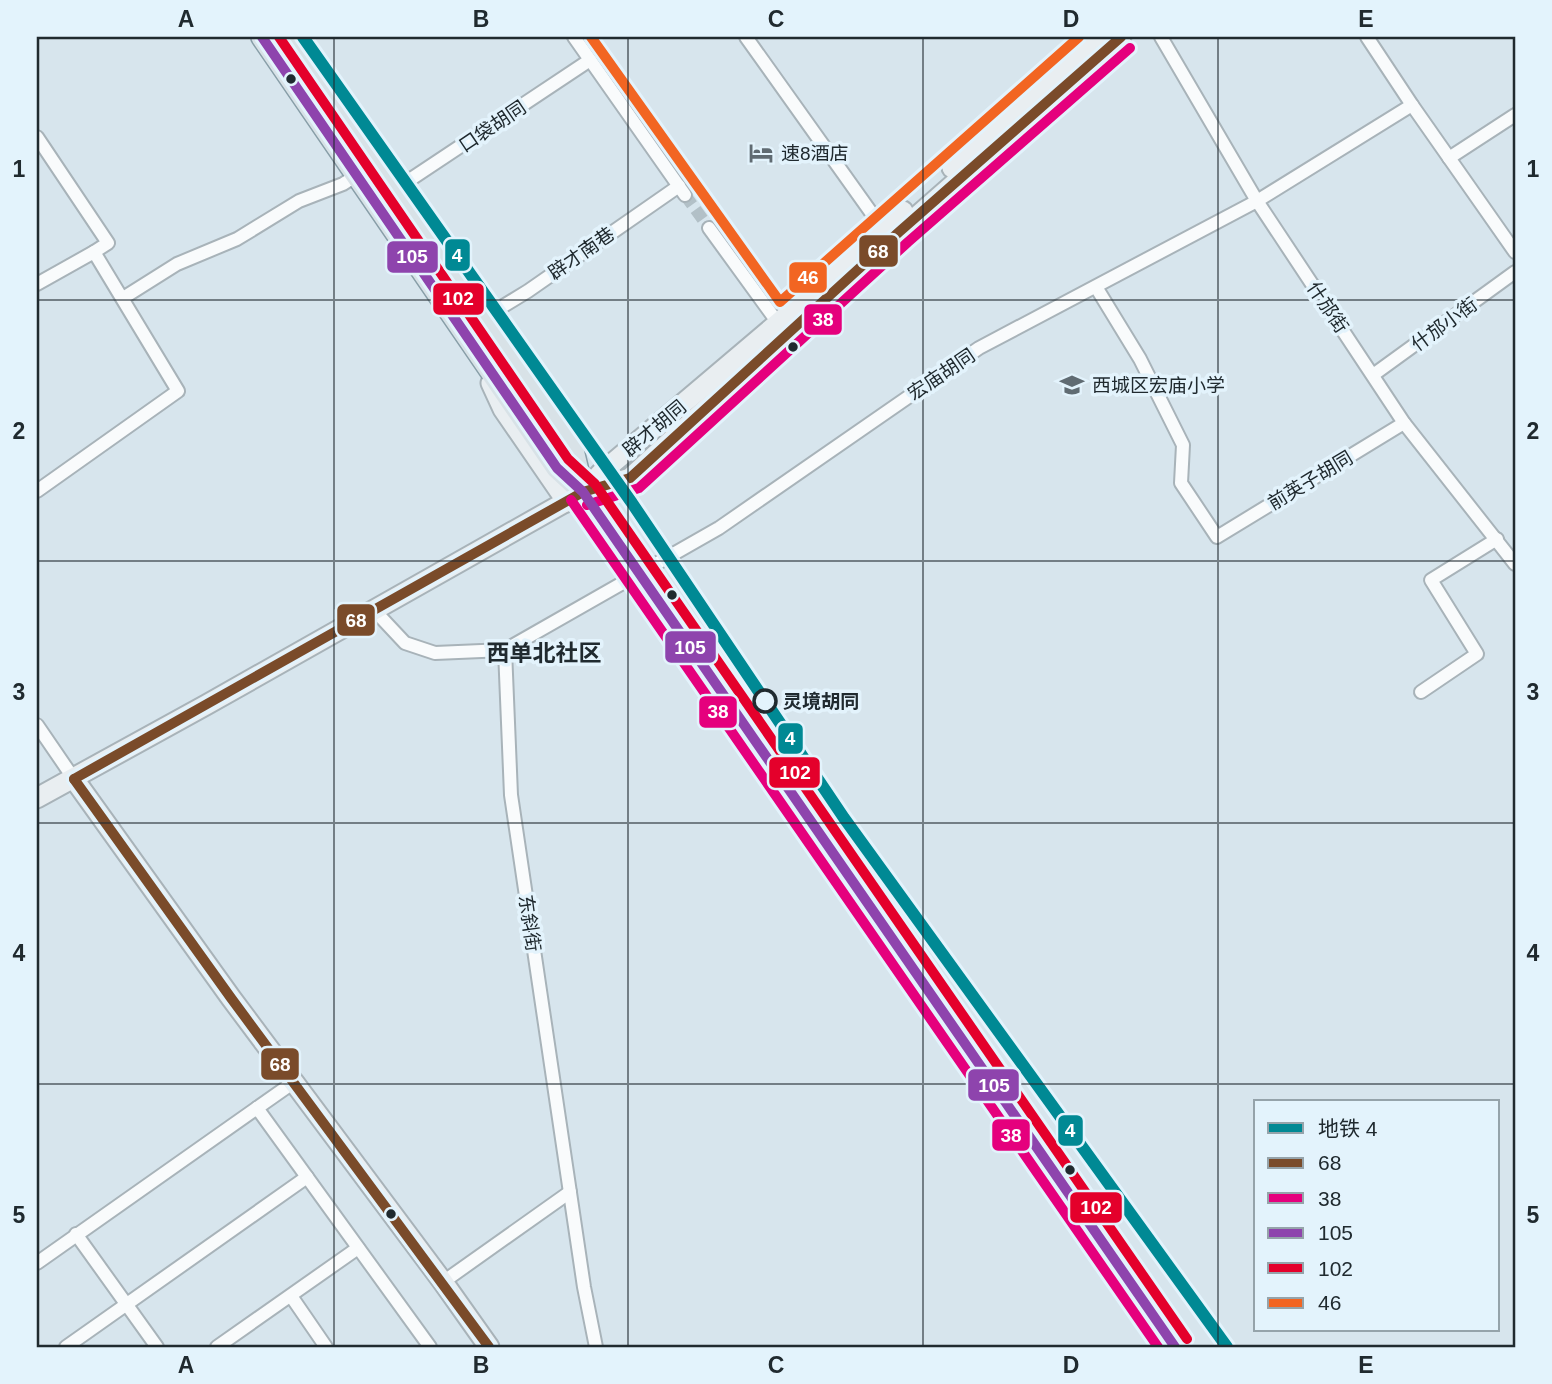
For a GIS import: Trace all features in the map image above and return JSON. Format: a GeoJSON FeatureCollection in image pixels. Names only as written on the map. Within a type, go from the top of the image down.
{"type":"FeatureCollection","features":[{"type":"Feature","properties":{"kind":"main road"},"geometry":{"type":"LineString","coordinates":[[262,37],[575,497],[640,573],[1175,1347]]}},
{"type":"Feature","properties":{"kind":"main road"},"geometry":{"type":"LineString","coordinates":[[289,37],[573,450],[575,497]]}},
{"type":"Feature","properties":{"kind":"main road","name":"辟才胡同"},"geometry":{"type":"LineString","coordinates":[[575,497],[778,323],[1100,37]]}},
{"type":"Feature","properties":{"kind":"main road","name":"辟才胡同"},"geometry":{"type":"LineString","coordinates":[[575,497],[630,478],[899,232],[1121,37]]}},
{"type":"Feature","properties":{"kind":"main road"},"geometry":{"type":"LineString","coordinates":[[37,798],[575,497]]}},
{"type":"Feature","properties":{"kind":"main road"},"geometry":{"type":"LineString","coordinates":[[74,779],[489,1347]]}},
{"type":"Feature","properties":{"kind":"street"},"geometry":{"type":"LineString","coordinates":[[574,37],[590,60]]}},
{"type":"Feature","properties":{"kind":"street"},"geometry":{"type":"LineString","coordinates":[[746,37],[875,218]]}},
{"type":"Feature","properties":{"kind":"street","name":"什邡街"},"geometry":{"type":"LineString","coordinates":[[1161,37],[1257,201],[1404,423],[1515,564]]}},
{"type":"Feature","properties":{"kind":"street"},"geometry":{"type":"LineString","coordinates":[[1367,37],[1412,106],[1515,251]]}},
{"type":"Feature","properties":{"kind":"street","name":"口袋胡同"},"geometry":{"type":"LineString","coordinates":[[393,191],[590,60]]}},
{"type":"Feature","properties":{"kind":"street","name":"辟才南巷"},"geometry":{"type":"LineString","coordinates":[[482,319],[682,190],[590,60]]}},
{"type":"Feature","properties":{"kind":"street","name":"宏庙胡同"},"geometry":{"type":"LineString","coordinates":[[640,573],[719,528],[979,348],[1257,201],[1412,106]]}},
{"type":"Feature","properties":{"kind":"street"},"geometry":{"type":"LineString","coordinates":[[1449,158],[1515,115]]}},
{"type":"Feature","properties":{"kind":"street"},"geometry":{"type":"LineString","coordinates":[[37,137],[108,243],[37,284]]}},
{"type":"Feature","properties":{"kind":"street"},"geometry":{"type":"LineString","coordinates":[[123,298],[177,264],[237,239],[299,201],[343,184],[357,175]]}},
{"type":"Feature","properties":{"kind":"street"},"geometry":{"type":"LineString","coordinates":[[709,228],[778,323]]}},
{"type":"Feature","properties":{"kind":"street"},"geometry":{"type":"LineString","coordinates":[[37,491],[178,391],[94,253]]}},
{"type":"Feature","properties":{"kind":"street","name":"什邡小街"},"geometry":{"type":"LineString","coordinates":[[1373,375],[1515,272]]}},
{"type":"Feature","properties":{"kind":"street","name":"前英子胡同"},"geometry":{"type":"LineString","coordinates":[[1096,287],[1140,359],[1183,445],[1181,483],[1217,537],[1404,423]]}},
{"type":"Feature","properties":{"kind":"street"},"geometry":{"type":"LineString","coordinates":[[1421,692],[1477,654],[1431,580],[1497,539]]}},
{"type":"Feature","properties":{"kind":"street"},"geometry":{"type":"LineString","coordinates":[[375,611],[405,643],[435,653],[505,650],[640,573]]}},
{"type":"Feature","properties":{"kind":"street","name":"东斜街"},"geometry":{"type":"LineString","coordinates":[[505,650],[511,795],[584,1287],[596,1347]]}},
{"type":"Feature","properties":{"kind":"street"},"geometry":{"type":"LineString","coordinates":[[37,724],[74,779]]}},
{"type":"Feature","properties":{"kind":"street"},"geometry":{"type":"LineString","coordinates":[[37,1263],[294,1082]]}},
{"type":"Feature","properties":{"kind":"street"},"geometry":{"type":"LineString","coordinates":[[257,1108],[430,1347]]}},
{"type":"Feature","properties":{"kind":"street"},"geometry":{"type":"LineString","coordinates":[[66,1347],[307,1177]]}},
{"type":"Feature","properties":{"kind":"street"},"geometry":{"type":"LineString","coordinates":[[443,1282],[570,1192]]}},
{"type":"Feature","properties":{"kind":"street"},"geometry":{"type":"LineString","coordinates":[[76,1234],[157,1347]]}},
{"type":"Feature","properties":{"kind":"street"},"geometry":{"type":"LineString","coordinates":[[217,1347],[358,1248]]}},
{"type":"Feature","properties":{"kind":"street"},"geometry":{"type":"LineString","coordinates":[[290,1296],[326,1347]]}},
{"type":"Feature","properties":{"kind":"tunnel"},"geometry":{"type":"LineString","coordinates":[[685,195],[709,228]]}},
{"type":"Feature","properties":{"kind":"metro line","name":"4"},"geometry":{"type":"LineString","coordinates":[[303,37],[632,503],[844,818],[1227,1347]]}},
{"type":"Feature","properties":{"kind":"transit line","name":"105"},"geometry":{"type":"LineString","coordinates":[[262,37],[557,468],[583,492],[1175,1347]]}},
{"type":"Feature","properties":{"kind":"transit line","name":"102"},"geometry":{"type":"LineString","coordinates":[[279,37],[568,459],[595,484],[1187,1339]]}},
{"type":"Feature","properties":{"kind":"transit line","name":"46"},"geometry":{"type":"LineString","coordinates":[[591,37],[780,302],[1079,37]]}},
{"type":"Feature","properties":{"kind":"transit line","name":"68"},"geometry":{"type":"LineString","coordinates":[[74,779],[583,492],[630,478],[899,232],[1121,37]]}},
{"type":"Feature","properties":{"kind":"transit line","name":"38"},"geometry":{"type":"LineString","coordinates":[[587,505],[639,488],[908,242],[1130,48]]}},
{"type":"Feature","properties":{"kind":"transit line","name":"38"},"geometry":{"type":"LineString","coordinates":[[571,500],[1158,1347]]}},
{"type":"Feature","properties":{"kind":"transit line","name":"68"},"geometry":{"type":"LineString","coordinates":[[74,779],[231,998],[489,1347]]}},
{"type":"Feature","properties":{"kind":"place","name":"速8酒店"},"geometry":{"type":"Point","coordinates":[761,153]}},
{"type":"Feature","properties":{"kind":"place","name":"西城区宏庙小学"},"geometry":{"type":"Point","coordinates":[1072,385]}},
{"type":"Feature","properties":{"kind":"place","name":"灵境胡同"},"geometry":{"type":"Point","coordinates":[765,701]}},
{"type":"Feature","properties":{"kind":"district","name":"西单北社区"},"geometry":{"type":"Point","coordinates":[544,653]}}]}
